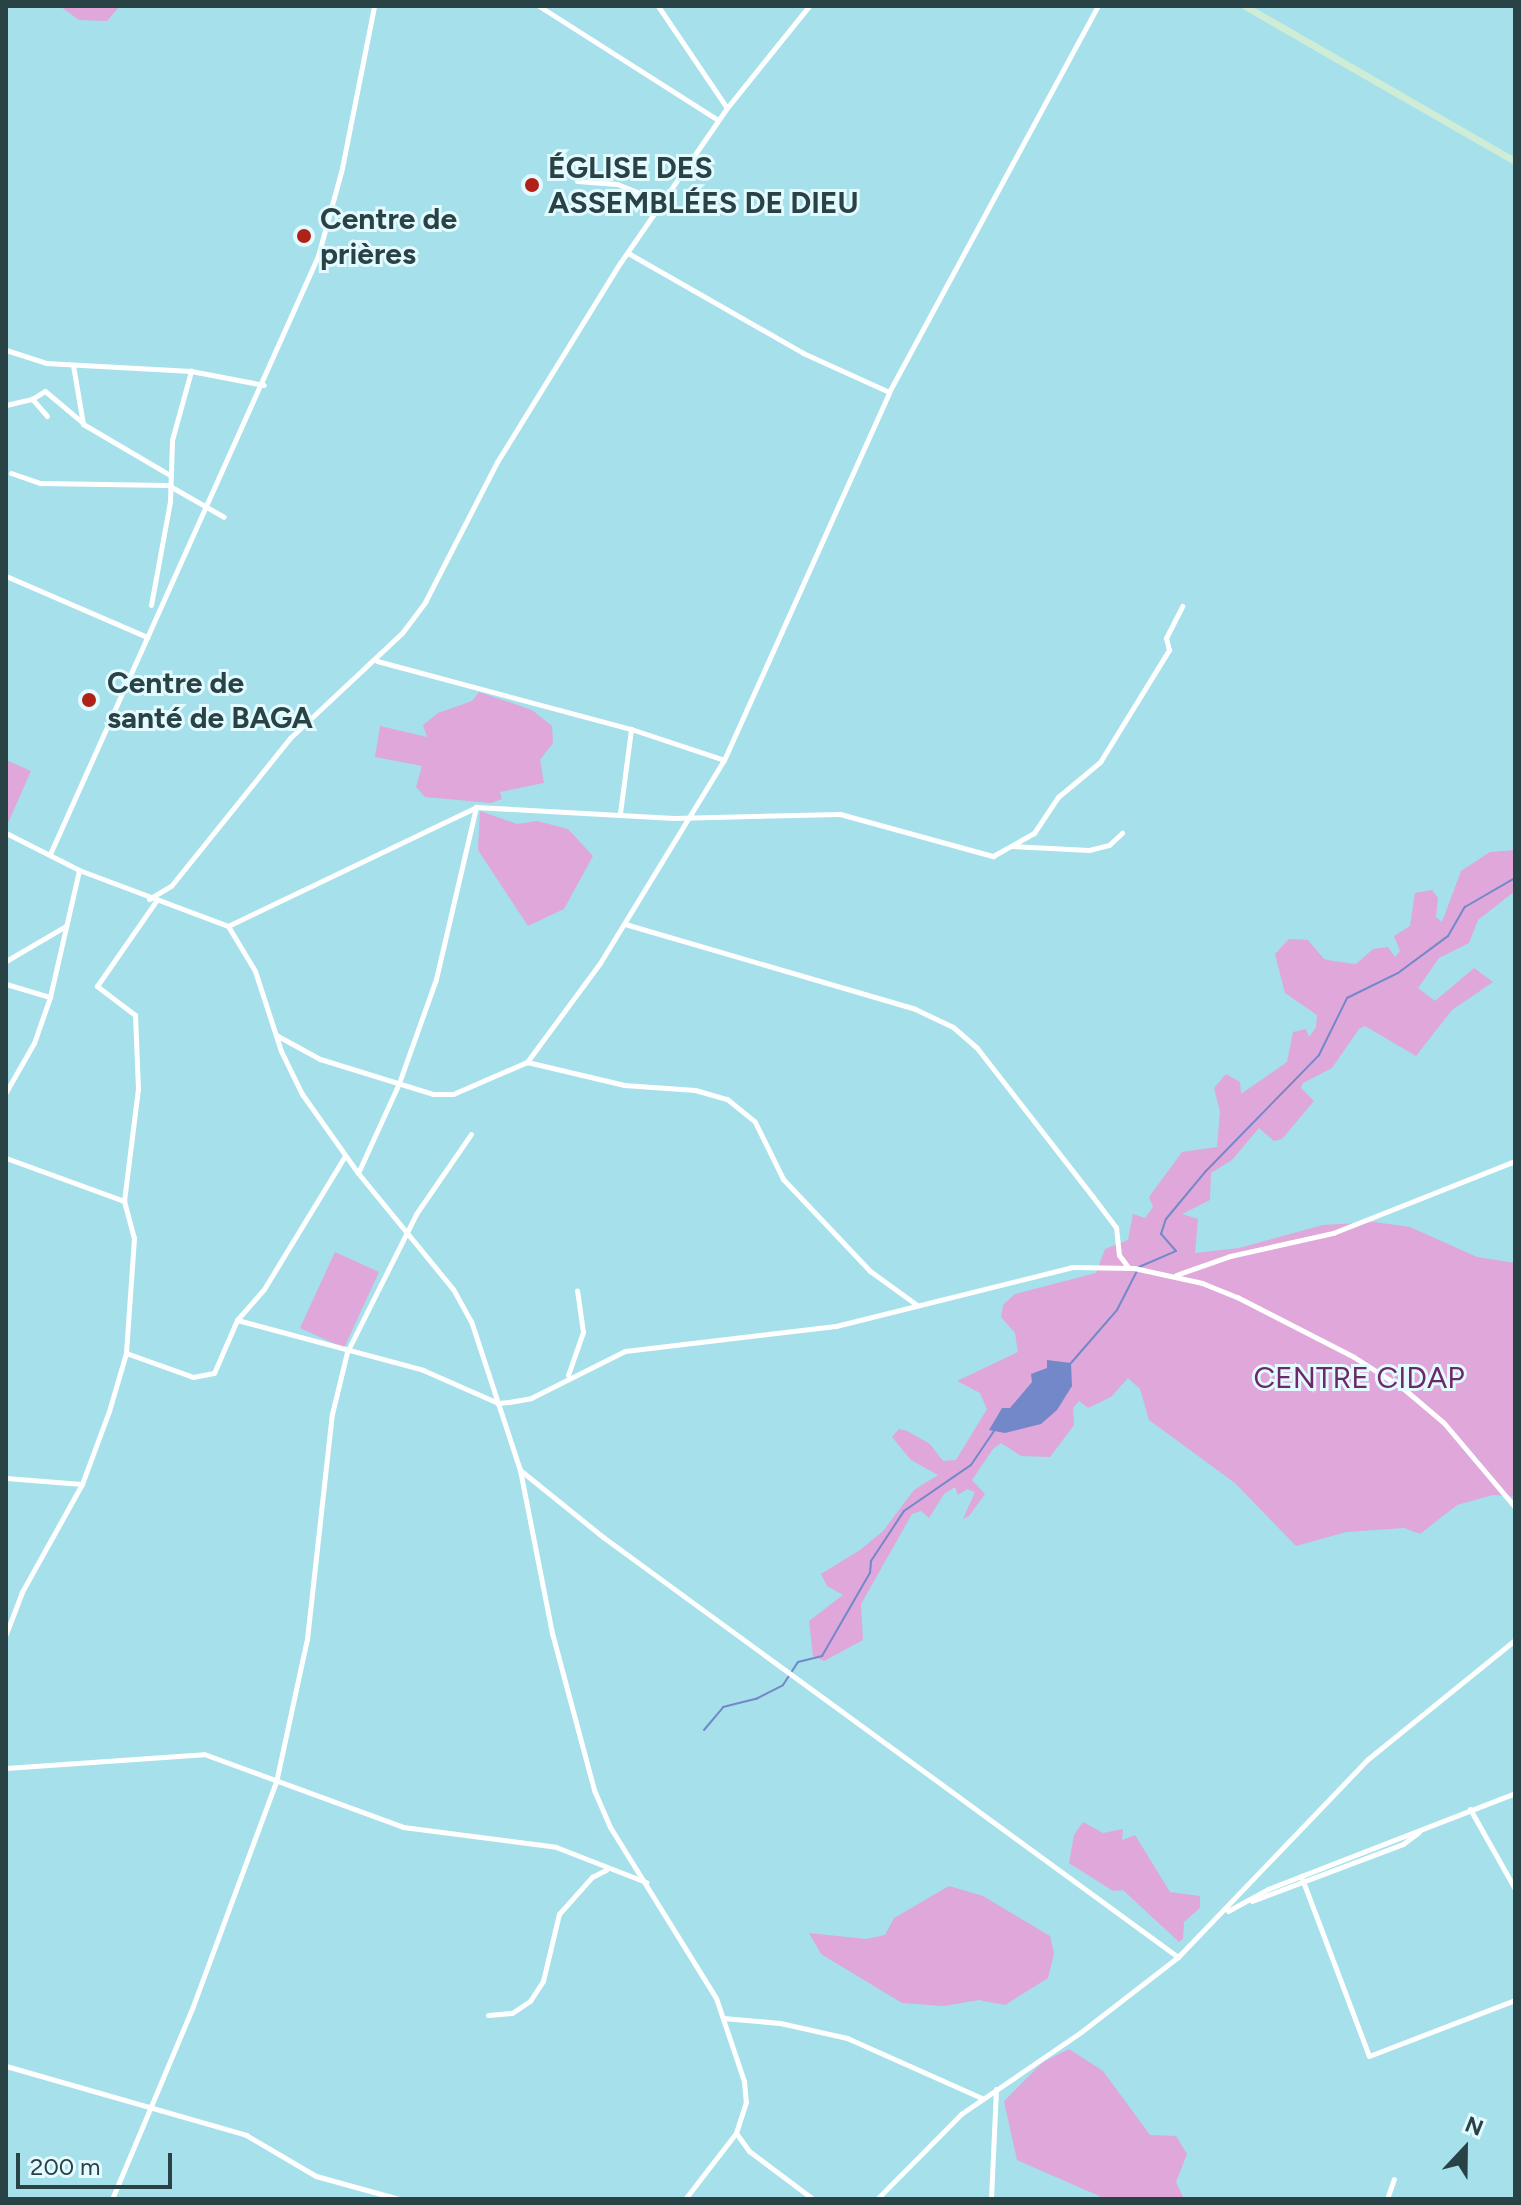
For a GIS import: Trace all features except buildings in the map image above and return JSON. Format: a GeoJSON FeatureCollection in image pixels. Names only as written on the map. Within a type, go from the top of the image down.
{"type":"FeatureCollection","features":[{"type":"Feature","properties":{"kind":"main road"},"geometry":{"type":"LineString","coordinates":[[1245,6],[1515,161]]}},
{"type":"Feature","properties":{"kind":"street"},"geometry":{"type":"LineString","coordinates":[[50,854],[264,385],[318,256],[342,168],[374,6]]}},
{"type":"Feature","properties":{"kind":"street"},"geometry":{"type":"LineString","coordinates":[[539,6],[718,120]]}},
{"type":"Feature","properties":{"kind":"street"},"geometry":{"type":"LineString","coordinates":[[658,6],[727,108]]}},
{"type":"Feature","properties":{"kind":"street"},"geometry":{"type":"LineString","coordinates":[[149,899],[171,886],[290,738],[377,661],[425,602],[497,462],[628,253],[718,120],[809,6]]}},
{"type":"Feature","properties":{"kind":"street"},"geometry":{"type":"LineString","coordinates":[[275,1034],[320,1059],[399,1083],[453,1094],[527,1062],[625,924],[692,818],[724,760],[889,392],[1098,6]]}},
{"type":"Feature","properties":{"kind":"street"},"geometry":{"type":"LineString","coordinates":[[577,181],[617,184],[662,202]]}},
{"type":"Feature","properties":{"kind":"street"},"geometry":{"type":"LineString","coordinates":[[628,253],[803,353],[889,392]]}},
{"type":"Feature","properties":{"kind":"street"},"geometry":{"type":"LineString","coordinates":[[6,350],[46,363],[191,371],[264,385]]}},
{"type":"Feature","properties":{"kind":"street"},"geometry":{"type":"LineString","coordinates":[[73,365],[83,424]]}},
{"type":"Feature","properties":{"kind":"street"},"geometry":{"type":"LineString","coordinates":[[151,605],[171,486],[172,440],[191,371]]}},
{"type":"Feature","properties":{"kind":"street"},"geometry":{"type":"LineString","coordinates":[[6,405],[32,399],[45,391],[83,424],[170,476]]}},
{"type":"Feature","properties":{"kind":"street"},"geometry":{"type":"LineString","coordinates":[[32,399],[47,416]]}},
{"type":"Feature","properties":{"kind":"street"},"geometry":{"type":"LineString","coordinates":[[11,473],[40,483],[171,486],[224,517]]}},
{"type":"Feature","properties":{"kind":"street"},"geometry":{"type":"LineString","coordinates":[[6,576],[147,637]]}},
{"type":"Feature","properties":{"kind":"street"},"geometry":{"type":"LineString","coordinates":[[228,926],[476,807],[692,818],[840,814],[993,856],[1034,833],[1058,797],[1100,762],[1169,650],[1166,638],[1182,606]]}},
{"type":"Feature","properties":{"kind":"street"},"geometry":{"type":"LineString","coordinates":[[377,661],[631,729],[724,760]]}},
{"type":"Feature","properties":{"kind":"street"},"geometry":{"type":"LineString","coordinates":[[620,813],[631,729]]}},
{"type":"Feature","properties":{"kind":"street"},"geometry":{"type":"LineString","coordinates":[[358,1173],[399,1083],[436,979],[476,807]]}},
{"type":"Feature","properties":{"kind":"street"},"geometry":{"type":"LineString","coordinates":[[6,833],[79,870],[149,899],[228,926],[255,971],[275,1034],[297,1086],[358,1173],[453,1289],[471,1321],[520,1470],[552,1633],[594,1790],[610,1827],[647,1883],[723,2018],[744,2081],[746,2102],[736,2133],[685,2199]]}},
{"type":"Feature","properties":{"kind":"street"},"geometry":{"type":"LineString","coordinates":[[1011,846],[1089,850],[1109,845],[1122,833]]}},
{"type":"Feature","properties":{"kind":"street"},"geometry":{"type":"LineString","coordinates":[[6,1092],[34,1043],[50,997],[79,870]]}},
{"type":"Feature","properties":{"kind":"street"},"geometry":{"type":"LineString","coordinates":[[6,1634],[22,1592],[82,1484],[126,1353],[134,1238],[124,1201],[138,1089],[135,1015],[97,986],[156,901]]}},
{"type":"Feature","properties":{"kind":"street"},"geometry":{"type":"LineString","coordinates":[[625,924],[915,1009],[953,1027],[977,1048],[1108,1217],[1131,1268]]}},
{"type":"Feature","properties":{"kind":"street"},"geometry":{"type":"LineString","coordinates":[[6,961],[67,926]]}},
{"type":"Feature","properties":{"kind":"street"},"geometry":{"type":"LineString","coordinates":[[6,984],[50,997]]}},
{"type":"Feature","properties":{"kind":"street"},"geometry":{"type":"LineString","coordinates":[[527,1062],[624,1085],[695,1090],[727,1099],[755,1122],[783,1179],[870,1271],[918,1305]]}},
{"type":"Feature","properties":{"kind":"street"},"geometry":{"type":"LineString","coordinates":[[112,2199],[152,2104],[276,1782],[307,1639],[332,1414],[347,1352],[405,1233],[471,1134]]}},
{"type":"Feature","properties":{"kind":"street"},"geometry":{"type":"LineString","coordinates":[[126,1353],[193,1377],[214,1373],[237,1320],[264,1289],[345,1156]]}},
{"type":"Feature","properties":{"kind":"street"},"geometry":{"type":"LineString","coordinates":[[6,1158],[124,1201]]}},
{"type":"Feature","properties":{"kind":"street"},"geometry":{"type":"LineString","coordinates":[[1175,1276],[1230,1256],[1333,1233],[1515,1161]]}},
{"type":"Feature","properties":{"kind":"street"},"geometry":{"type":"LineString","coordinates":[[237,1320],[423,1370],[498,1403],[531,1398],[568,1376],[625,1351],[836,1326],[1072,1267],[1131,1268],[1175,1276],[1285,1318],[1404,1389],[1444,1423],[1515,1507]]}},
{"type":"Feature","properties":{"kind":"street"},"geometry":{"type":"LineString","coordinates":[[568,1376],[583,1332],[577,1290]]}},
{"type":"Feature","properties":{"kind":"street"},"geometry":{"type":"LineString","coordinates":[[520,1470],[603,1537],[797,1675],[1178,1957]]}},
{"type":"Feature","properties":{"kind":"street"},"geometry":{"type":"LineString","coordinates":[[6,1478],[82,1484]]}},
{"type":"Feature","properties":{"kind":"street"},"geometry":{"type":"LineString","coordinates":[[877,2199],[899,2172],[982,2098],[1081,2032],[1178,1957],[1225,1913],[1368,1759],[1515,1640]]}},
{"type":"Feature","properties":{"kind":"street"},"geometry":{"type":"LineString","coordinates":[[6,1768],[204,1754],[403,1827],[541,1844],[647,1883]]}},
{"type":"Feature","properties":{"kind":"street"},"geometry":{"type":"LineString","coordinates":[[1247,1902],[1305,1884],[1391,1849],[1421,1831],[1470,1809],[1515,1793]]}},
{"type":"Feature","properties":{"kind":"street"},"geometry":{"type":"LineString","coordinates":[[1470,1809],[1515,1889]]}},
{"type":"Feature","properties":{"kind":"street"},"geometry":{"type":"LineString","coordinates":[[1225,1913],[1301,1876],[1388,1840],[1421,1831]]}},
{"type":"Feature","properties":{"kind":"street"},"geometry":{"type":"LineString","coordinates":[[1388,1840],[1391,1849]]}},
{"type":"Feature","properties":{"kind":"street"},"geometry":{"type":"LineString","coordinates":[[1351,1856],[1354,1864]]}},
{"type":"Feature","properties":{"kind":"street"},"geometry":{"type":"LineString","coordinates":[[488,2015],[512,2013],[530,2001],[543,1981],[559,1914],[592,1877],[607,1869]]}},
{"type":"Feature","properties":{"kind":"street"},"geometry":{"type":"LineString","coordinates":[[1301,1876],[1369,2056],[1515,2000]]}},
{"type":"Feature","properties":{"kind":"street"},"geometry":{"type":"LineString","coordinates":[[723,2018],[780,2023],[847,2038],[982,2098]]}},
{"type":"Feature","properties":{"kind":"street"},"geometry":{"type":"LineString","coordinates":[[6,2066],[152,2104],[246,2135],[316,2176],[399,2199]]}},
{"type":"Feature","properties":{"kind":"street"},"geometry":{"type":"LineString","coordinates":[[991,2199],[996,2088]]}},
{"type":"Feature","properties":{"kind":"street"},"geometry":{"type":"LineString","coordinates":[[736,2133],[749,2151],[813,2199]]}},
{"type":"Feature","properties":{"kind":"street"},"geometry":{"type":"LineString","coordinates":[[1387,2199],[1394,2179]]}},
{"type":"Feature","properties":{"kind":"green space"},"geometry":{"type":"Polygon","coordinates":[[[60,6],[120,6],[107,21],[79,20],[60,6]]]}},
{"type":"Feature","properties":{"kind":"green space"},"geometry":{"type":"Polygon","coordinates":[[[479,692],[532,710],[552,726],[553,743],[540,760],[544,783],[500,792],[502,799],[491,803],[425,797],[416,787],[422,766],[375,757],[380,726],[427,737],[423,725],[438,713],[472,701],[479,692]]]}},
{"type":"Feature","properties":{"kind":"green space"},"geometry":{"type":"Polygon","coordinates":[[[6,760],[31,771],[7,825],[6,824],[6,760]]]}},
{"type":"Feature","properties":{"kind":"green space"},"geometry":{"type":"Polygon","coordinates":[[[480,811],[517,824],[537,821],[568,829],[593,856],[564,909],[528,926],[478,850],[480,811]]]}},
{"type":"Feature","properties":{"kind":"green space","name":"CENTRE CIDAP"},"geometry":{"type":"Polygon","coordinates":[[[1515,850],[1515,891],[1478,920],[1469,943],[1439,958],[1418,988],[1435,1001],[1474,968],[1493,982],[1452,1010],[1416,1056],[1365,1026],[1359,1029],[1332,1068],[1303,1083],[1301,1088],[1314,1101],[1282,1139],[1274,1141],[1259,1128],[1232,1160],[1211,1173],[1210,1200],[1182,1214],[1198,1219],[1195,1253],[1239,1248],[1323,1225],[1374,1222],[1410,1227],[1477,1257],[1515,1263],[1515,1497],[1493,1495],[1457,1505],[1420,1534],[1404,1528],[1346,1532],[1296,1546],[1235,1483],[1149,1420],[1140,1389],[1128,1378],[1111,1397],[1088,1408],[1079,1401],[1073,1408],[1074,1425],[1050,1457],[1021,1456],[1001,1443],[993,1449],[972,1480],[985,1494],[969,1516],[963,1519],[975,1492],[967,1489],[958,1495],[955,1487],[944,1494],[929,1518],[921,1511],[912,1514],[861,1604],[863,1640],[824,1661],[813,1656],[809,1621],[843,1595],[827,1586],[821,1574],[860,1550],[883,1531],[914,1490],[938,1475],[911,1460],[892,1437],[899,1429],[907,1431],[930,1444],[943,1461],[956,1460],[987,1409],[980,1393],[957,1381],[1018,1352],[1015,1333],[1001,1317],[1003,1305],[1015,1294],[1096,1273],[1105,1249],[1128,1240],[1133,1214],[1145,1218],[1153,1207],[1149,1197],[1182,1152],[1217,1147],[1220,1112],[1214,1088],[1226,1074],[1240,1082],[1241,1094],[1287,1062],[1293,1032],[1306,1029],[1309,1037],[1316,1027],[1317,1015],[1285,993],[1275,954],[1289,939],[1308,940],[1324,959],[1333,961],[1356,964],[1373,949],[1388,947],[1395,957],[1400,951],[1394,936],[1410,926],[1415,893],[1432,890],[1438,898],[1436,917],[1442,922],[1461,871],[1490,852],[1515,850]]]}},
{"type":"Feature","properties":{"kind":"green space"},"geometry":{"type":"Polygon","coordinates":[[[335,1252],[379,1272],[344,1348],[300,1328],[335,1252]]]}},
{"type":"Feature","properties":{"kind":"green space"},"geometry":{"type":"Polygon","coordinates":[[[1083,1822],[1103,1833],[1123,1829],[1122,1840],[1135,1835],[1170,1892],[1200,1896],[1200,1908],[1184,1922],[1183,1939],[1179,1942],[1123,1890],[1113,1891],[1069,1863],[1074,1835],[1083,1822]]]}},
{"type":"Feature","properties":{"kind":"green space"},"geometry":{"type":"Polygon","coordinates":[[[949,1886],[983,1896],[1050,1936],[1054,1954],[1048,1978],[1005,2005],[979,2000],[943,2006],[902,2003],[821,1954],[809,1933],[866,1939],[885,1935],[894,1918],[949,1886]]]}},
{"type":"Feature","properties":{"kind":"green space"},"geometry":{"type":"Polygon","coordinates":[[[1069,2049],[1103,2071],[1150,2135],[1176,2136],[1187,2154],[1176,2182],[1184,2199],[1106,2199],[1017,2160],[1004,2101],[1043,2062],[1069,2049]]]}},
{"type":"Feature","properties":{"kind":"water"},"geometry":{"type":"Polygon","coordinates":[[[1047,1360],[1071,1363],[1072,1386],[1057,1410],[1041,1424],[1005,1433],[989,1430],[1002,1408],[1010,1408],[1032,1382],[1031,1374],[1047,1368],[1047,1360]]]}},
{"type":"Feature","properties":{"kind":"waterway"},"geometry":{"type":"LineString","coordinates":[[1071,1363],[1117,1310],[1139,1267],[1176,1251],[1161,1234],[1166,1219],[1205,1172],[1319,1055],[1347,998],[1398,973],[1448,936],[1465,907],[1515,878]]}},
{"type":"Feature","properties":{"kind":"waterway"},"geometry":{"type":"LineString","coordinates":[[704,1730],[723,1707],[756,1699],[783,1685],[798,1662],[822,1656],[870,1573],[871,1561],[904,1511],[971,1465],[994,1431]]}},
{"type":"Feature","properties":{"kind":"place","name":"ÉGLISE DES ASSEMBLÉES DE DIEU"},"geometry":{"type":"Point","coordinates":[532,185]}},
{"type":"Feature","properties":{"kind":"place","name":"Centre de prières"},"geometry":{"type":"Point","coordinates":[304,236]}},
{"type":"Feature","properties":{"kind":"place","name":"Centre de santé de BAGA"},"geometry":{"type":"Point","coordinates":[89,700]}}]}
